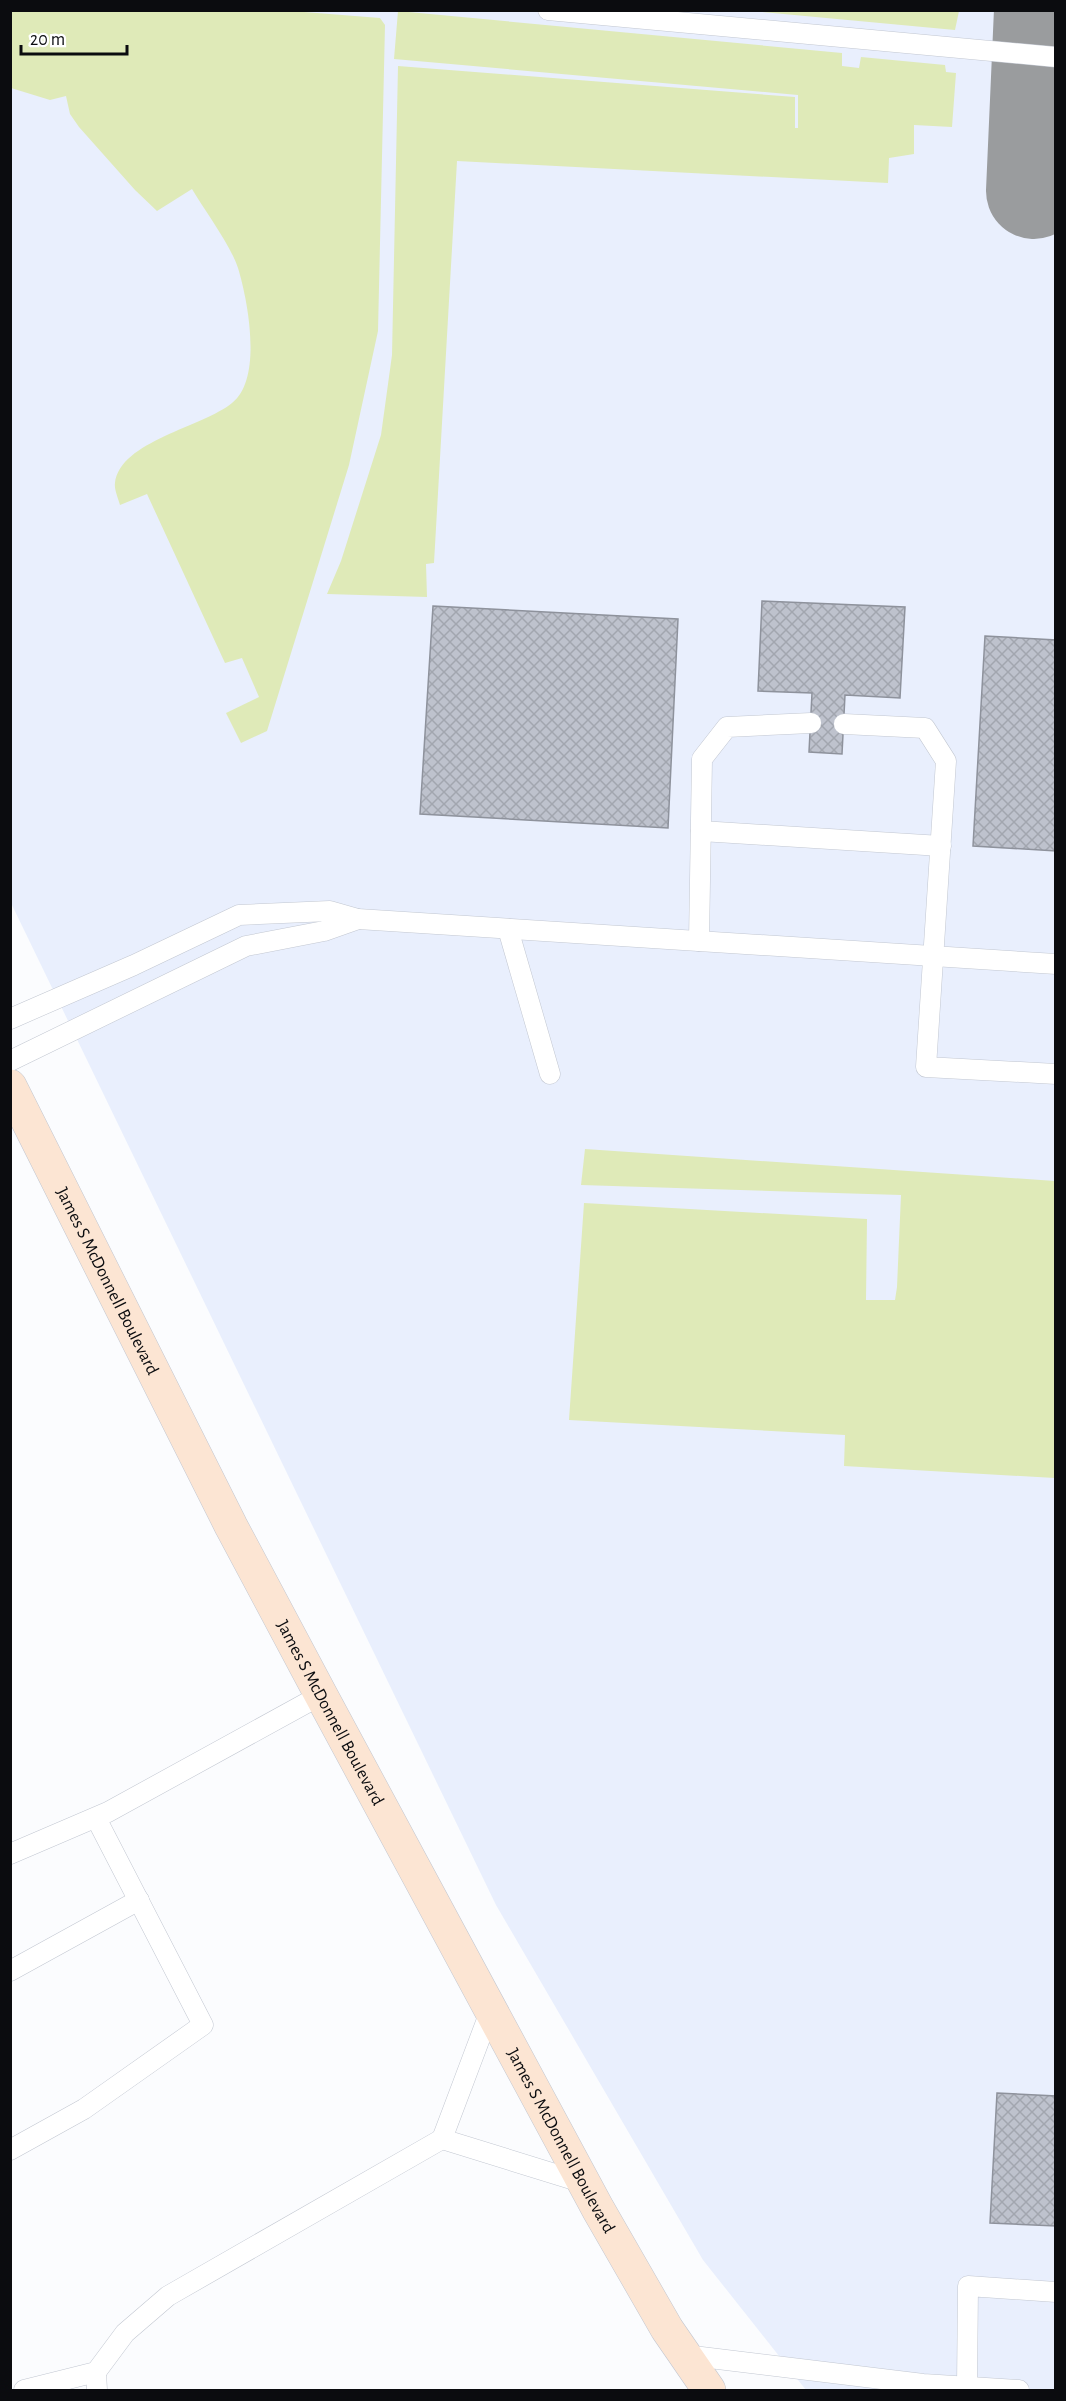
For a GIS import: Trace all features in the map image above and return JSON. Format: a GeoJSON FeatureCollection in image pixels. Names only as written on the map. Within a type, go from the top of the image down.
{"type":"FeatureCollection","features":[{"type":"Feature","properties":{"kind":"street","name":"James S McDonnell Boulevard"},"geometry":{"type":"LineString","coordinates":[[10,1086],[231,1526],[321,1695],[584,2183],[667,2329],[709,2391]]}},
{"type":"Feature","properties":{"kind":"street","name":"James S McDonnell Boulevard"},"geometry":{"type":"LineString","coordinates":[[667,2329],[694,2391]]}},
{"type":"Feature","properties":{"kind":"lane"},"geometry":{"type":"LineString","coordinates":[[548,10],[1056,57]]}},
{"type":"Feature","properties":{"kind":"lane"},"geometry":{"type":"LineString","coordinates":[[699,941],[702,759],[728,727],[811,723]]}},
{"type":"Feature","properties":{"kind":"lane"},"geometry":{"type":"LineString","coordinates":[[844,724],[925,728],[946,761],[926,1067],[1056,1074]]}},
{"type":"Feature","properties":{"kind":"lane"},"geometry":{"type":"LineString","coordinates":[[701,831],[941,846]]}},
{"type":"Feature","properties":{"kind":"lane"},"geometry":{"type":"LineString","coordinates":[[10,1019],[134,965],[239,915],[330,911],[358,919],[1056,964]]}},
{"type":"Feature","properties":{"kind":"lane"},"geometry":{"type":"LineString","coordinates":[[10,1061],[246,946],[324,931],[358,919]]}},
{"type":"Feature","properties":{"kind":"lane"},"geometry":{"type":"LineString","coordinates":[[508,928],[550,1074]]}},
{"type":"Feature","properties":{"kind":"lane"},"geometry":{"type":"LineString","coordinates":[[10,1854],[96,1818],[321,1695]]}},
{"type":"Feature","properties":{"kind":"lane"},"geometry":{"type":"LineString","coordinates":[[10,2150],[84,2109],[203,2025],[96,1818]]}},
{"type":"Feature","properties":{"kind":"lane"},"geometry":{"type":"LineString","coordinates":[[10,1971],[139,1900]]}},
{"type":"Feature","properties":{"kind":"lane"},"geometry":{"type":"LineString","coordinates":[[24,2391],[96,2381],[124,2333],[168,2296],[442,2139],[491,2009]]}},
{"type":"Feature","properties":{"kind":"lane"},"geometry":{"type":"LineString","coordinates":[[442,2139],[584,2183]]}},
{"type":"Feature","properties":{"kind":"lane"},"geometry":{"type":"LineString","coordinates":[[967,2387],[968,2286],[1056,2292]]}},
{"type":"Feature","properties":{"kind":"lane"},"geometry":{"type":"LineString","coordinates":[[685,2355],[916,2388],[967,2387],[1009,2390]]}},
{"type":"Feature","properties":{"kind":"shaded area"},"geometry":{"type":"Polygon","coordinates":[[[11,11],[1055,11],[1055,2390],[806,2390],[703,2260],[496,1905],[11,903],[11,11]]]}},
{"type":"Feature","properties":{"kind":"green space"},"geometry":{"type":"Polygon","coordinates":[[[279,10],[380,18],[385,25],[378,331],[349,465],[267,731],[241,743],[226,713],[259,697],[242,658],[225,663],[147,494],[120,505],[115,485],[120,468],[131,456],[164,436],[219,412],[242,392],[250,358],[250,339],[246,300],[238,268],[224,239],[192,189],[157,211],[135,190],[79,127],[70,114],[66,96],[50,100],[11,88],[10,11],[279,10]]]}},
{"type":"Feature","properties":{"kind":"green space"},"geometry":{"type":"Polygon","coordinates":[[[398,11],[842,53],[842,66],[859,68],[861,57],[945,65],[946,72],[956,73],[952,127],[914,125],[914,154],[889,158],[888,183],[457,161],[434,563],[426,564],[427,597],[327,594],[341,561],[381,435],[392,355],[398,66],[795,97],[795,128],[798,128],[798,95],[394,59],[398,11]]]}},
{"type":"Feature","properties":{"kind":"green space"},"geometry":{"type":"Polygon","coordinates":[[[752,11],[959,11],[955,30],[752,11]]]}},
{"type":"Feature","properties":{"kind":"green space"},"geometry":{"type":"Polygon","coordinates":[[[585,1149],[1055,1181],[1055,1478],[844,1466],[845,1435],[569,1420],[584,1203],[867,1219],[866,1300],[895,1300],[897,1287],[901,1195],[581,1185],[585,1149]]]}},
{"type":"Feature","properties":{"kind":"building"},"geometry":{"type":"Polygon","coordinates":[[[762,601],[905,607],[900,698],[845,695],[842,754],[809,752],[812,693],[758,691],[762,601]]]}},
{"type":"Feature","properties":{"kind":"building"},"geometry":{"type":"Polygon","coordinates":[[[433,606],[678,619],[668,828],[420,814],[433,606]]]}},
{"type":"Feature","properties":{"kind":"building"},"geometry":{"type":"Polygon","coordinates":[[[985,636],[1056,640],[1056,851],[973,846],[985,636]]]}},
{"type":"Feature","properties":{"kind":"building"},"geometry":{"type":"Polygon","coordinates":[[[997,2093],[1056,2096],[1056,2226],[990,2223],[997,2093]]]}},
{"type":"Feature","properties":{"kind":"taxiway"},"geometry":{"type":"LineString","coordinates":[[1034,191],[1042,10]]}}]}
